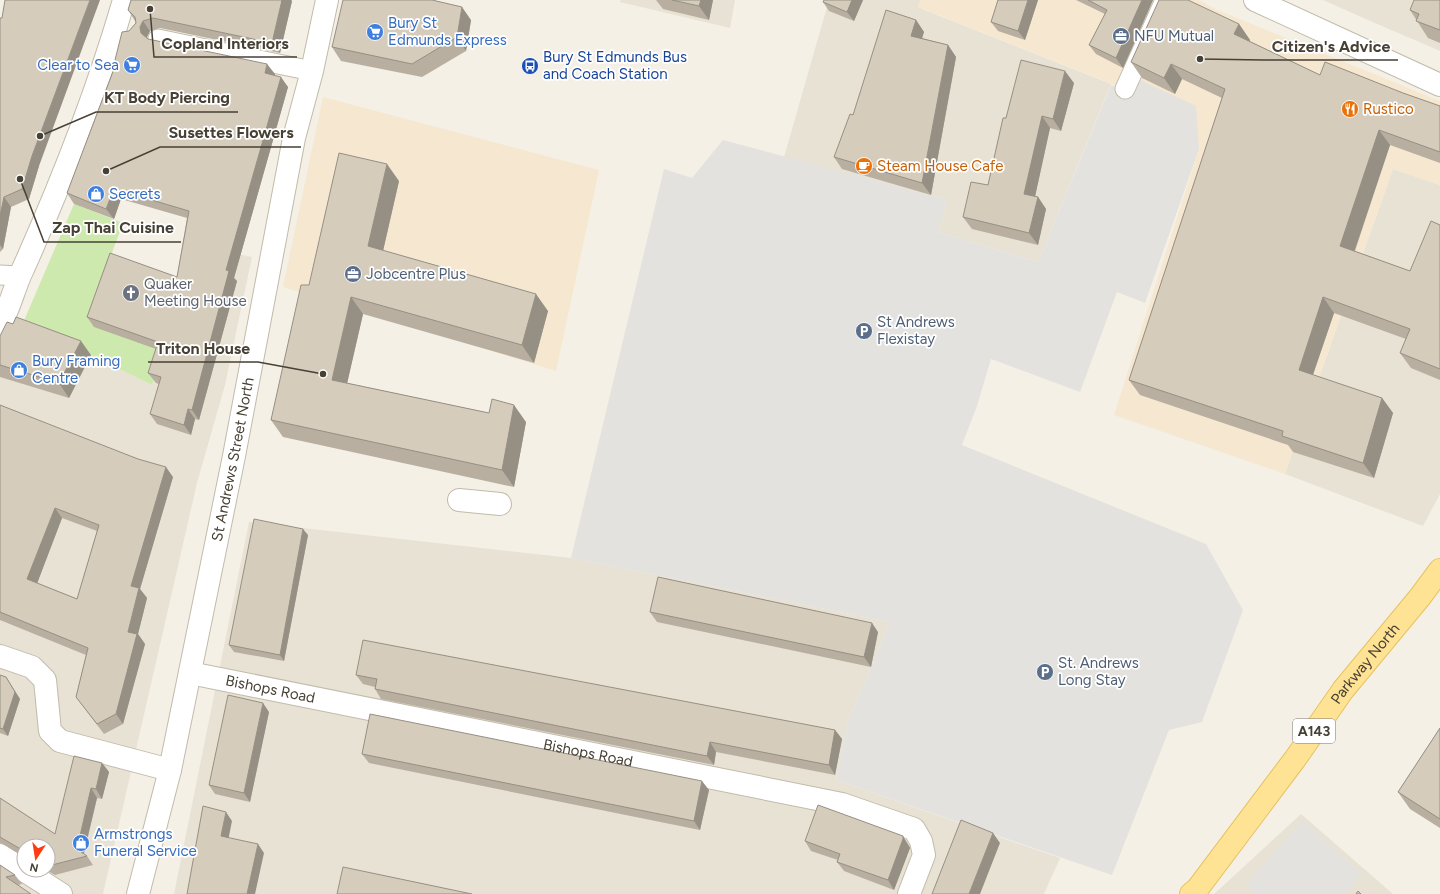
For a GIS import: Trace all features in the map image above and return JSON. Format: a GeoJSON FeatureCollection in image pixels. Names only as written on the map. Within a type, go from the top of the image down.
{"type":"FeatureCollection","features":[{"type":"Feature","properties":{"kind":"main road","name":"Parkway North"},"geometry":{"type":"LineString","coordinates":[[1191,894],[1198,888],[1286,771],[1343,690],[1420,597],[1440,570]]}},
{"type":"Feature","properties":{"kind":"street"},"geometry":{"type":"LineString","coordinates":[[0,325],[10,275],[46,218],[124,30],[124,0]]}},
{"type":"Feature","properties":{"kind":"street","name":"St Andrews Street North"},"geometry":{"type":"LineString","coordinates":[[138,894],[170,770],[294,138],[312,71],[327,0]]}},
{"type":"Feature","properties":{"kind":"street"},"geometry":{"type":"LineString","coordinates":[[1125,89],[1165,0]]}},
{"type":"Feature","properties":{"kind":"street"},"geometry":{"type":"LineString","coordinates":[[1254,0],[1440,85]]}},
{"type":"Feature","properties":{"kind":"street"},"geometry":{"type":"LineString","coordinates":[[158,39],[312,71]]}},
{"type":"Feature","properties":{"kind":"street"},"geometry":{"type":"LineString","coordinates":[[459,500],[500,504]]}},
{"type":"Feature","properties":{"kind":"street"},"geometry":{"type":"LineString","coordinates":[[0,656],[32,667],[45,680],[50,731],[60,740],[170,770]]}},
{"type":"Feature","properties":{"kind":"street","name":"Bishops Road"},"geometry":{"type":"LineString","coordinates":[[190,673],[842,804],[914,830],[921,841],[924,855],[909,894]]}},
{"type":"Feature","properties":{"kind":"street"},"geometry":{"type":"LineString","coordinates":[[0,855],[61,894]]}},
{"type":"Feature","properties":{"kind":"shaded area"},"geometry":{"type":"Polygon","coordinates":[[[621,0],[735,0],[730,28],[620,2],[621,0]]]}},
{"type":"Feature","properties":{"kind":"shaded area"},"geometry":{"type":"Polygon","coordinates":[[[829,0],[924,0],[922,9],[1111,84],[1038,262],[938,232],[948,200],[784,157],[829,0]]]}},
{"type":"Feature","properties":{"kind":"shaded area"},"geometry":{"type":"Polygon","coordinates":[[[920,0],[1199,0],[1215,9],[1440,101],[1440,185],[1393,169],[1285,474],[1114,415],[1199,149],[1125,89],[918,7],[920,0]]]}},
{"type":"Feature","properties":{"kind":"shaded area"},"geometry":{"type":"Polygon","coordinates":[[[1323,0],[1440,0],[1440,51],[1361,17],[1323,0]]]}},
{"type":"Feature","properties":{"kind":"shaded area","name":"St Andrews Flexistay"},"geometry":{"type":"Polygon","coordinates":[[[1136,78],[1196,106],[1199,149],[1145,303],[1117,292],[1080,392],[991,359],[977,406],[962,445],[1206,544],[1243,610],[1202,722],[1169,730],[1112,875],[836,780],[847,725],[890,622],[571,558],[664,169],[692,178],[723,140],[948,200],[938,232],[1038,262],[1111,85],[1125,89],[1136,78]]]}},
{"type":"Feature","properties":{"kind":"shaded area"},"geometry":{"type":"Polygon","coordinates":[[[323,97],[599,170],[556,371],[283,287],[323,97]]]}},
{"type":"Feature","properties":{"kind":"shaded area"},"geometry":{"type":"Polygon","coordinates":[[[1393,169],[1440,185],[1440,494],[1423,526],[1285,474],[1393,169]]]}},
{"type":"Feature","properties":{"kind":"shaded area"},"geometry":{"type":"Polygon","coordinates":[[[188,244],[252,257],[225,385],[197,483],[103,894],[0,894],[0,362],[91,355],[152,385],[188,244]]]}},
{"type":"Feature","properties":{"kind":"shaded area"},"geometry":{"type":"Polygon","coordinates":[[[249,522],[571,558],[890,622],[847,725],[836,780],[1060,858],[1044,894],[174,894],[249,522]]]}},
{"type":"Feature","properties":{"kind":"shaded area"},"geometry":{"type":"Polygon","coordinates":[[[1301,814],[1393,894],[1214,894],[1301,814]]]}},
{"type":"Feature","properties":{"kind":"shaded area"},"geometry":{"type":"Polygon","coordinates":[[[1302,820],[1362,874],[1345,894],[1256,894],[1246,885],[1302,820]]]}},
{"type":"Feature","properties":{"kind":"green space"},"geometry":{"type":"Polygon","coordinates":[[[74,204],[123,223],[110,258],[160,278],[159,365],[152,385],[91,355],[20,330],[74,204]]]}},
{"type":"Feature","properties":{"kind":"building"},"geometry":{"type":"Polygon","coordinates":[[[5,0],[90,0],[32,156],[22,189],[4,197],[0,216],[0,18],[2,18],[5,0]]]}},
{"type":"Feature","properties":{"kind":"building"},"geometry":{"type":"Polygon","coordinates":[[[131,0],[282,0],[272,43],[153,18],[143,21],[140,27],[141,33],[148,39],[267,64],[265,73],[281,77],[226,270],[229,271],[192,410],[188,409],[184,425],[150,414],[161,377],[148,373],[158,342],[87,317],[110,253],[177,277],[189,211],[114,189],[106,209],[67,193],[117,61],[115,60],[122,32],[129,31],[136,23],[135,17],[128,10],[131,0]]]}},
{"type":"Feature","properties":{"kind":"building"},"geometry":{"type":"Polygon","coordinates":[[[343,0],[432,0],[462,7],[457,37],[412,64],[332,47],[343,0]]]}},
{"type":"Feature","properties":{"kind":"building"},"geometry":{"type":"Polygon","coordinates":[[[672,0],[701,0],[699,6],[672,0]]]}},
{"type":"Feature","properties":{"kind":"building"},"geometry":{"type":"Polygon","coordinates":[[[824,0],[852,0],[847,12],[823,2],[824,0]]]}},
{"type":"Feature","properties":{"kind":"building"},"geometry":{"type":"Polygon","coordinates":[[[998,0],[1028,0],[1018,31],[991,22],[998,0]]]}},
{"type":"Feature","properties":{"kind":"building"},"geometry":{"type":"Polygon","coordinates":[[[1088,0],[1142,0],[1116,58],[1089,45],[1107,10],[1088,0]]]}},
{"type":"Feature","properties":{"kind":"building"},"geometry":{"type":"Polygon","coordinates":[[[1159,0],[1188,0],[1239,24],[1234,34],[1320,75],[1325,62],[1440,106],[1440,152],[1379,130],[1340,246],[1410,271],[1431,221],[1440,225],[1440,369],[1400,353],[1410,329],[1323,297],[1299,370],[1382,398],[1363,463],[1282,436],[1283,431],[1129,380],[1225,89],[1171,64],[1164,78],[1131,62],[1159,0]]]}},
{"type":"Feature","properties":{"kind":"building"},"geometry":{"type":"Polygon","coordinates":[[[1414,0],[1440,0],[1440,30],[1416,21],[1419,14],[1410,10],[1414,0]]]}},
{"type":"Feature","properties":{"kind":"building"},"geometry":{"type":"Polygon","coordinates":[[[886,10],[916,20],[911,36],[948,45],[922,183],[834,157],[850,114],[853,115],[886,10]]]}},
{"type":"Feature","properties":{"kind":"building"},"geometry":{"type":"Polygon","coordinates":[[[1021,60],[1065,71],[1053,119],[1042,116],[1024,194],[1038,197],[1029,233],[963,217],[971,182],[988,185],[1003,118],[1006,118],[1021,60]]]}},
{"type":"Feature","properties":{"kind":"building"},"geometry":{"type":"Polygon","coordinates":[[[339,153],[387,164],[368,246],[536,294],[522,345],[351,297],[332,380],[489,413],[492,399],[514,405],[502,470],[271,420],[301,285],[309,285],[339,153]]]}},
{"type":"Feature","properties":{"kind":"building"},"geometry":{"type":"Polygon","coordinates":[[[16,317],[81,341],[59,383],[0,365],[0,336],[7,322],[13,324],[16,317]]]}},
{"type":"Feature","properties":{"kind":"building"},"geometry":{"type":"Polygon","coordinates":[[[0,405],[138,459],[166,467],[131,586],[139,588],[128,632],[137,634],[116,714],[97,724],[76,697],[88,648],[0,612],[0,405]],[[55,508],[27,579],[77,599],[99,525],[55,508]]]}},
{"type":"Feature","properties":{"kind":"building"},"geometry":{"type":"Polygon","coordinates":[[[254,519],[303,529],[280,655],[229,645],[254,519]]]}},
{"type":"Feature","properties":{"kind":"building"},"geometry":{"type":"Polygon","coordinates":[[[658,577],[872,623],[864,657],[650,612],[658,577]]]}},
{"type":"Feature","properties":{"kind":"building"},"geometry":{"type":"Polygon","coordinates":[[[363,640],[835,730],[829,765],[710,742],[707,756],[375,689],[377,679],[356,675],[363,640]]]}},
{"type":"Feature","properties":{"kind":"building"},"geometry":{"type":"Polygon","coordinates":[[[0,675],[6,677],[15,692],[3,729],[0,728],[0,675]]]}},
{"type":"Feature","properties":{"kind":"building"},"geometry":{"type":"Polygon","coordinates":[[[228,695],[263,703],[244,793],[209,785],[228,695]]]}},
{"type":"Feature","properties":{"kind":"building"},"geometry":{"type":"Polygon","coordinates":[[[370,714],[702,781],[694,821],[362,754],[370,714]]]}},
{"type":"Feature","properties":{"kind":"building"},"geometry":{"type":"Polygon","coordinates":[[[1440,728],[1440,819],[1398,792],[1440,728]]]}},
{"type":"Feature","properties":{"kind":"building"},"geometry":{"type":"Polygon","coordinates":[[[74,756],[102,763],[96,789],[91,788],[77,849],[87,856],[56,864],[56,838],[16,838],[16,846],[0,837],[0,798],[55,834],[74,756]]]}},
{"type":"Feature","properties":{"kind":"building"},"geometry":{"type":"Polygon","coordinates":[[[818,805],[903,836],[888,880],[837,862],[840,854],[805,841],[818,805]]]}},
{"type":"Feature","properties":{"kind":"building"},"geometry":{"type":"Polygon","coordinates":[[[203,806],[226,812],[221,836],[258,844],[247,894],[187,894],[203,806]]]}},
{"type":"Feature","properties":{"kind":"building"},"geometry":{"type":"Polygon","coordinates":[[[961,820],[993,833],[969,894],[932,894],[961,820]]]}},
{"type":"Feature","properties":{"kind":"building"},"geometry":{"type":"Polygon","coordinates":[[[0,865],[15,875],[6,877],[31,894],[0,894],[0,865]]]}},
{"type":"Feature","properties":{"kind":"building"},"geometry":{"type":"Polygon","coordinates":[[[343,867],[472,894],[337,894],[343,867]]]}},
{"type":"Feature","properties":{"kind":"place","name":"Copland Interiors"},"geometry":{"type":"Point","coordinates":[150,9]}},
{"type":"Feature","properties":{"kind":"place","name":"Bury St Edmunds Express"},"geometry":{"type":"Point","coordinates":[375,32]}},
{"type":"Feature","properties":{"kind":"place","name":"NFU Mutual"},"geometry":{"type":"Point","coordinates":[1121,36]}},
{"type":"Feature","properties":{"kind":"place","name":"Citizen's Advice"},"geometry":{"type":"Point","coordinates":[1200,59]}},
{"type":"Feature","properties":{"kind":"place","name":"Clear to Sea"},"geometry":{"type":"Point","coordinates":[132,65]}},
{"type":"Feature","properties":{"kind":"place","name":"Bury St Edmunds Bus and Coach Station"},"geometry":{"type":"Point","coordinates":[530,66]}},
{"type":"Feature","properties":{"kind":"place","name":"Rustico"},"geometry":{"type":"Point","coordinates":[1350,109]}},
{"type":"Feature","properties":{"kind":"place","name":"KT Body Piercing"},"geometry":{"type":"Point","coordinates":[40,136]}},
{"type":"Feature","properties":{"kind":"place","name":"Steam House Cafe"},"geometry":{"type":"Point","coordinates":[864,166]}},
{"type":"Feature","properties":{"kind":"place","name":"Susettes Flowers"},"geometry":{"type":"Point","coordinates":[106,171]}},
{"type":"Feature","properties":{"kind":"place","name":"Zap Thai Cuisine"},"geometry":{"type":"Point","coordinates":[20,179]}},
{"type":"Feature","properties":{"kind":"place","name":"Secrets"},"geometry":{"type":"Point","coordinates":[96,194]}},
{"type":"Feature","properties":{"kind":"place","name":"Jobcentre Plus"},"geometry":{"type":"Point","coordinates":[353,274]}},
{"type":"Feature","properties":{"kind":"place","name":"Quaker Meeting House"},"geometry":{"type":"Point","coordinates":[131,293]}},
{"type":"Feature","properties":{"kind":"place","name":"St Andrews Flexistay"},"geometry":{"type":"Point","coordinates":[864,331]}},
{"type":"Feature","properties":{"kind":"place","name":"Bury Framing Centre"},"geometry":{"type":"Point","coordinates":[19,370]}},
{"type":"Feature","properties":{"kind":"place","name":"Triton House"},"geometry":{"type":"Point","coordinates":[323,374]}},
{"type":"Feature","properties":{"kind":"place","name":"St. Andrews Long Stay"},"geometry":{"type":"Point","coordinates":[1045,672]}},
{"type":"Feature","properties":{"kind":"place","name":"Armstrongs Funeral Service"},"geometry":{"type":"Point","coordinates":[81,843]}}]}
